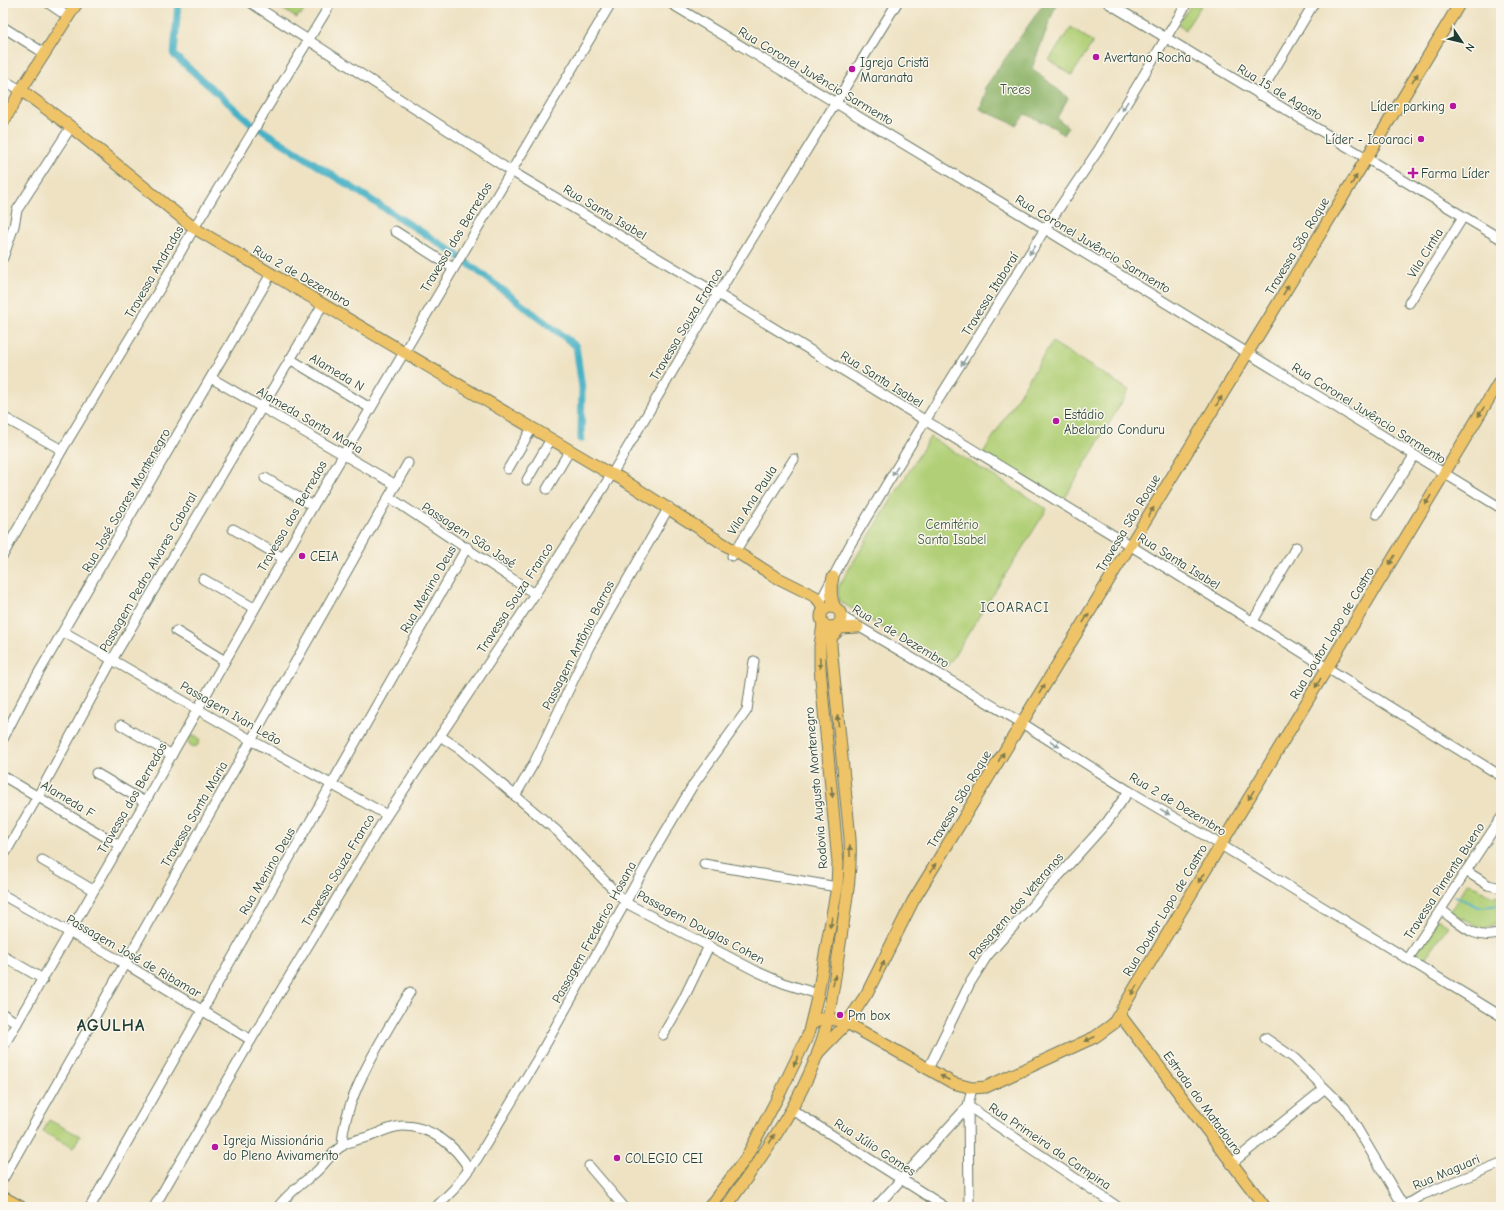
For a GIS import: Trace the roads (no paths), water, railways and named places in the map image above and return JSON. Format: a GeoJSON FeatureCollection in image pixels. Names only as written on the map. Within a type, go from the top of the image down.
{"type":"FeatureCollection","features":[{"type":"Feature","properties":{"kind":"main road"},"geometry":{"type":"LineString","coordinates":[[3,123],[21,90],[67,16],[77,3]]}},
{"type":"Feature","properties":{"kind":"main road","name":"Travessa São Roque"},"geometry":{"type":"LineString","coordinates":[[818,1053],[848,1023],[877,977],[913,901],[1131,546],[1460,3]]}},
{"type":"Feature","properties":{"kind":"main road","name":"Rua 2 de Dezembro"},"geometry":{"type":"LineString","coordinates":[[21,90],[71,127],[194,228],[404,350],[570,450],[734,553],[774,576],[816,597],[830,609]]}},
{"type":"Feature","properties":{"kind":"main road","name":"Rua Doutor Lopo de Castro"},"geometry":{"type":"LineString","coordinates":[[827,1018],[848,1023],[953,1083],[972,1088],[986,1087],[1094,1037],[1113,1024],[1120,1015],[1220,845],[1501,379]]}},
{"type":"Feature","properties":{"kind":"main road"},"geometry":{"type":"LineString","coordinates":[[828,626],[837,625],[830,609],[830,594],[833,577]]}},
{"type":"Feature","properties":{"kind":"main road"},"geometry":{"type":"LineString","coordinates":[[726,1207],[746,1180],[791,1109],[818,1053],[827,1018],[851,868],[850,839],[831,646],[828,626],[821,616],[830,609]]}},
{"type":"Feature","properties":{"kind":"main road","name":"Rodovia Augusto Montenegro"},"geometry":{"type":"LineString","coordinates":[[709,1207],[746,1158],[777,1100],[802,1049],[811,1025],[818,994],[837,887],[838,849],[820,668],[820,646],[828,626]]}},
{"type":"Feature","properties":{"kind":"main road"},"geometry":{"type":"LineString","coordinates":[[831,646],[834,636],[840,628],[858,627]]}},
{"type":"Feature","properties":{"kind":"main road","name":"Estrada do Matadouro"},"geometry":{"type":"LineString","coordinates":[[1120,1015],[1180,1092],[1231,1164],[1265,1207]]}},
{"type":"Feature","properties":{"kind":"main road"},"geometry":{"type":"LineString","coordinates":[[811,1025],[820,1019],[827,1018]]}},
{"type":"Feature","properties":{"kind":"main road"},"geometry":{"type":"LineString","coordinates":[[777,1100],[791,1109]]}},
{"type":"Feature","properties":{"kind":"main road"},"geometry":{"type":"LineString","coordinates":[[735,1173],[746,1180]]}},
{"type":"Feature","properties":{"kind":"main road"},"geometry":{"type":"LineString","coordinates":[[3,1197],[21,1207]]}},
{"type":"Feature","properties":{"kind":"street"},"geometry":{"type":"LineString","coordinates":[[48,3],[67,16]]}},
{"type":"Feature","properties":{"kind":"street","name":"Rua Santa Isabel"},"geometry":{"type":"LineString","coordinates":[[251,3],[309,39],[511,171],[718,294],[1131,546],[1501,776]]}},
{"type":"Feature","properties":{"kind":"street","name":"Travessa Andradas"},"geometry":{"type":"LineString","coordinates":[[3,555],[62,450],[159,290],[194,228],[331,3]]}},
{"type":"Feature","properties":{"kind":"street","name":"Travessa dos Berredos"},"geometry":{"type":"LineString","coordinates":[[3,1047],[119,845],[146,802],[254,608],[343,454],[611,3]]}},
{"type":"Feature","properties":{"kind":"street","name":"Rua Coronel Juvêncio Sarmento"},"geometry":{"type":"LineString","coordinates":[[670,3],[1045,229],[1501,508]]}},
{"type":"Feature","properties":{"kind":"street","name":"Travessa Souza Franco"},"geometry":{"type":"LineString","coordinates":[[154,1207],[251,1040],[386,815],[534,594],[896,3]]}},
{"type":"Feature","properties":{"kind":"street","name":"Rua 15 de Agosto"},"geometry":{"type":"LineString","coordinates":[[1108,3],[1165,39],[1501,239]]}},
{"type":"Feature","properties":{"kind":"street","name":"Travessa Itaboraí"},"geometry":{"type":"LineString","coordinates":[[830,609],[833,577],[925,421],[1045,229],[1099,149],[1187,3]]}},
{"type":"Feature","properties":{"kind":"street"},"geometry":{"type":"LineString","coordinates":[[1259,95],[1314,3]]}},
{"type":"Feature","properties":{"kind":"street"},"geometry":{"type":"LineString","coordinates":[[3,28],[44,53]]}},
{"type":"Feature","properties":{"kind":"street","name":"Rua 2 de Dezembro"},"geometry":{"type":"LineString","coordinates":[[3,80],[21,90]]}},
{"type":"Feature","properties":{"kind":"street"},"geometry":{"type":"LineString","coordinates":[[3,258],[18,210],[71,127]]}},
{"type":"Feature","properties":{"kind":"street","name":"Vila Cintia"},"geometry":{"type":"LineString","coordinates":[[1409,303],[1463,217]]}},
{"type":"Feature","properties":{"kind":"street"},"geometry":{"type":"LineString","coordinates":[[395,232],[453,268]]}},
{"type":"Feature","properties":{"kind":"street","name":"Rua José Soares Montenegro"},"geometry":{"type":"LineString","coordinates":[[3,739],[24,698],[212,378],[271,274]]}},
{"type":"Feature","properties":{"kind":"street","name":"Passagem Pedro Alvares Cabaral"},"geometry":{"type":"LineString","coordinates":[[3,856],[38,796],[112,660],[261,406],[323,304]]}},
{"type":"Feature","properties":{"kind":"street","name":"Alameda N"},"geometry":{"type":"LineString","coordinates":[[290,359],[370,408]]}},
{"type":"Feature","properties":{"kind":"street","name":"Alameda Santa Maria"},"geometry":{"type":"LineString","coordinates":[[212,378],[396,485]]}},
{"type":"Feature","properties":{"kind":"street"},"geometry":{"type":"LineString","coordinates":[[3,417],[62,450]]}},
{"type":"Feature","properties":{"kind":"street"},"geometry":{"type":"LineString","coordinates":[[508,469],[532,428]]}},
{"type":"Feature","properties":{"kind":"street"},"geometry":{"type":"LineString","coordinates":[[527,480],[551,439]]}},
{"type":"Feature","properties":{"kind":"street"},"geometry":{"type":"LineString","coordinates":[[547,489],[570,450]]}},
{"type":"Feature","properties":{"kind":"street"},"geometry":{"type":"LineString","coordinates":[[1377,514],[1414,456]]}},
{"type":"Feature","properties":{"kind":"street","name":"Vila Ana Paula"},"geometry":{"type":"LineString","coordinates":[[734,553],[794,459]]}},
{"type":"Feature","properties":{"kind":"street","name":"Travessa Santa Maria"},"geometry":{"type":"LineString","coordinates":[[3,1179],[408,462]]}},
{"type":"Feature","properties":{"kind":"street"},"geometry":{"type":"LineString","coordinates":[[266,478],[313,506]]}},
{"type":"Feature","properties":{"kind":"street","name":"Passagem São José"},"geometry":{"type":"LineString","coordinates":[[389,497],[467,547],[534,594]]}},
{"type":"Feature","properties":{"kind":"street","name":"Passagem Antônio Barros"},"geometry":{"type":"LineString","coordinates":[[515,796],[534,763],[589,647],[667,510]]}},
{"type":"Feature","properties":{"kind":"street"},"geometry":{"type":"LineString","coordinates":[[233,529],[283,558]]}},
{"type":"Feature","properties":{"kind":"street","name":"Rua Menino Deus"},"geometry":{"type":"LineString","coordinates":[[90,1207],[467,547]]}},
{"type":"Feature","properties":{"kind":"street"},"geometry":{"type":"LineString","coordinates":[[1253,621],[1296,547]]}},
{"type":"Feature","properties":{"kind":"street"},"geometry":{"type":"LineString","coordinates":[[203,579],[254,608]]}},
{"type":"Feature","properties":{"kind":"street","name":"Rua 2 de Dezembro"},"geometry":{"type":"LineString","coordinates":[[830,609],[1022,723],[1129,791],[1501,1016]]}},
{"type":"Feature","properties":{"kind":"street"},"geometry":{"type":"LineString","coordinates":[[176,631],[225,661]]}},
{"type":"Feature","properties":{"kind":"street","name":"Passagem Ivan Leão"},"geometry":{"type":"LineString","coordinates":[[64,632],[251,740],[386,815]]}},
{"type":"Feature","properties":{"kind":"street","name":"Passagem Frederico Hosana"},"geometry":{"type":"LineString","coordinates":[[436,1207],[454,1189],[469,1169],[514,1099],[657,846],[693,786],[747,710],[754,661]]}},
{"type":"Feature","properties":{"kind":"street"},"geometry":{"type":"LineString","coordinates":[[121,725],[172,755]]}},
{"type":"Feature","properties":{"kind":"street","name":"Passagem Douglas Cohen"},"geometry":{"type":"LineString","coordinates":[[440,736],[461,750],[557,831],[626,903],[708,948],[777,980],[818,994]]}},
{"type":"Feature","properties":{"kind":"street"},"geometry":{"type":"LineString","coordinates":[[96,773],[146,802]]}},
{"type":"Feature","properties":{"kind":"street","name":"Alameda F"},"geometry":{"type":"LineString","coordinates":[[3,776],[119,845]]}},
{"type":"Feature","properties":{"kind":"street","name":"Passagem dos Veteranos"},"geometry":{"type":"LineString","coordinates":[[928,1069],[970,982],[987,956],[1107,822],[1129,791]]}},
{"type":"Feature","properties":{"kind":"street","name":"Travessa Pimenta Bueno"},"geometry":{"type":"LineString","coordinates":[[1408,959],[1501,818]]}},
{"type":"Feature","properties":{"kind":"street"},"geometry":{"type":"LineString","coordinates":[[42,860],[94,890]]}},
{"type":"Feature","properties":{"kind":"street"},"geometry":{"type":"LineString","coordinates":[[704,864],[837,887]]}},
{"type":"Feature","properties":{"kind":"street"},"geometry":{"type":"LineString","coordinates":[[1466,871],[1488,885],[1501,888]]}},
{"type":"Feature","properties":{"kind":"street","name":"Passagem José de Ribamar"},"geometry":{"type":"LineString","coordinates":[[3,894],[251,1040]]}},
{"type":"Feature","properties":{"kind":"street"},"geometry":{"type":"LineString","coordinates":[[1441,910],[1478,936],[1490,937],[1501,933]]}},
{"type":"Feature","properties":{"kind":"street"},"geometry":{"type":"LineString","coordinates":[[663,1035],[683,1000],[708,948]]}},
{"type":"Feature","properties":{"kind":"street"},"geometry":{"type":"LineString","coordinates":[[3,956],[43,979]]}},
{"type":"Feature","properties":{"kind":"street"},"geometry":{"type":"LineString","coordinates":[[342,1146],[342,1135],[349,1110],[370,1058],[410,992]]}},
{"type":"Feature","properties":{"kind":"street"},"geometry":{"type":"LineString","coordinates":[[3,1014],[17,1023]]}},
{"type":"Feature","properties":{"kind":"street"},"geometry":{"type":"LineString","coordinates":[[1265,1038],[1294,1058],[1345,1108],[1403,1207]]}},
{"type":"Feature","properties":{"kind":"street"},"geometry":{"type":"LineString","coordinates":[[969,1207],[968,1106],[972,1088]]}},
{"type":"Feature","properties":{"kind":"street"},"geometry":{"type":"LineString","coordinates":[[1231,1164],[1324,1089]]}},
{"type":"Feature","properties":{"kind":"street"},"geometry":{"type":"LineString","coordinates":[[876,1207],[968,1106]]}},
{"type":"Feature","properties":{"kind":"street","name":"Rua Primeira da Campina"},"geometry":{"type":"LineString","coordinates":[[968,1106],[1118,1207]]}},
{"type":"Feature","properties":{"kind":"street","name":"Rua Júlio Gomes"},"geometry":{"type":"LineString","coordinates":[[791,1109],[944,1207]]}},
{"type":"Feature","properties":{"kind":"street"},"geometry":{"type":"LineString","coordinates":[[278,1207],[291,1192],[342,1146],[388,1129],[402,1126],[428,1131],[451,1145],[460,1154],[469,1169]]}},
{"type":"Feature","properties":{"kind":"street","name":"Rua Maguari"},"geometry":{"type":"LineString","coordinates":[[1403,1207],[1422,1195],[1501,1163]]}},
{"type":"Feature","properties":{"kind":"street"},"geometry":{"type":"LineString","coordinates":[[589,1166],[624,1207]]}},
{"type":"Feature","properties":{"kind":"waterway"},"geometry":{"type":"LineString","coordinates":[[178,3],[174,55],[251,123],[453,252],[576,346],[582,388],[581,439]]}},
{"type":"Feature","properties":{"kind":"waterway"},"geometry":{"type":"LineString","coordinates":[[1455,896],[1479,907],[1501,905]]}},
{"type":"Feature","properties":{"kind":"place","name":"Avertano Rocha"},"geometry":{"type":"Point","coordinates":[1096,57]}},
{"type":"Feature","properties":{"kind":"place","name":"Igreja Cristã Maranata"},"geometry":{"type":"Point","coordinates":[852,69]}},
{"type":"Feature","properties":{"kind":"place","name":"Líder parking"},"geometry":{"type":"Point","coordinates":[1453,106]}},
{"type":"Feature","properties":{"kind":"place","name":"Líder - Icoaraci"},"geometry":{"type":"Point","coordinates":[1421,139]}},
{"type":"Feature","properties":{"kind":"place","name":"Farma Líder"},"geometry":{"type":"Point","coordinates":[1413,173]}},
{"type":"Feature","properties":{"kind":"place","name":"Estádio Abelardo Conduru"},"geometry":{"type":"Point","coordinates":[1056,421]}},
{"type":"Feature","properties":{"kind":"place","name":"CEIA"},"geometry":{"type":"Point","coordinates":[302,556]}},
{"type":"Feature","properties":{"kind":"place","name":"Pm box"},"geometry":{"type":"Point","coordinates":[840,1015]}},
{"type":"Feature","properties":{"kind":"place","name":"Igreja Missionária do Pleno Avivamento"},"geometry":{"type":"Point","coordinates":[215,1147]}},
{"type":"Feature","properties":{"kind":"place","name":"COLEGIO CEI"},"geometry":{"type":"Point","coordinates":[617,1158]}},
{"type":"Feature","properties":{"kind":"district","name":"ICOARACI"},"geometry":{"type":"Point","coordinates":[1015,607]}},
{"type":"Feature","properties":{"kind":"district","name":"AGULHA"},"geometry":{"type":"Point","coordinates":[111,1025]}},
{"type":"Feature","properties":{"kind":"park label","name":"Trees"},"geometry":{"type":"Point","coordinates":[1015,89]}},
{"type":"Feature","properties":{"kind":"park label","name":"Cemitério Santa Isabel"},"geometry":{"type":"Point","coordinates":[952,532]}}]}
